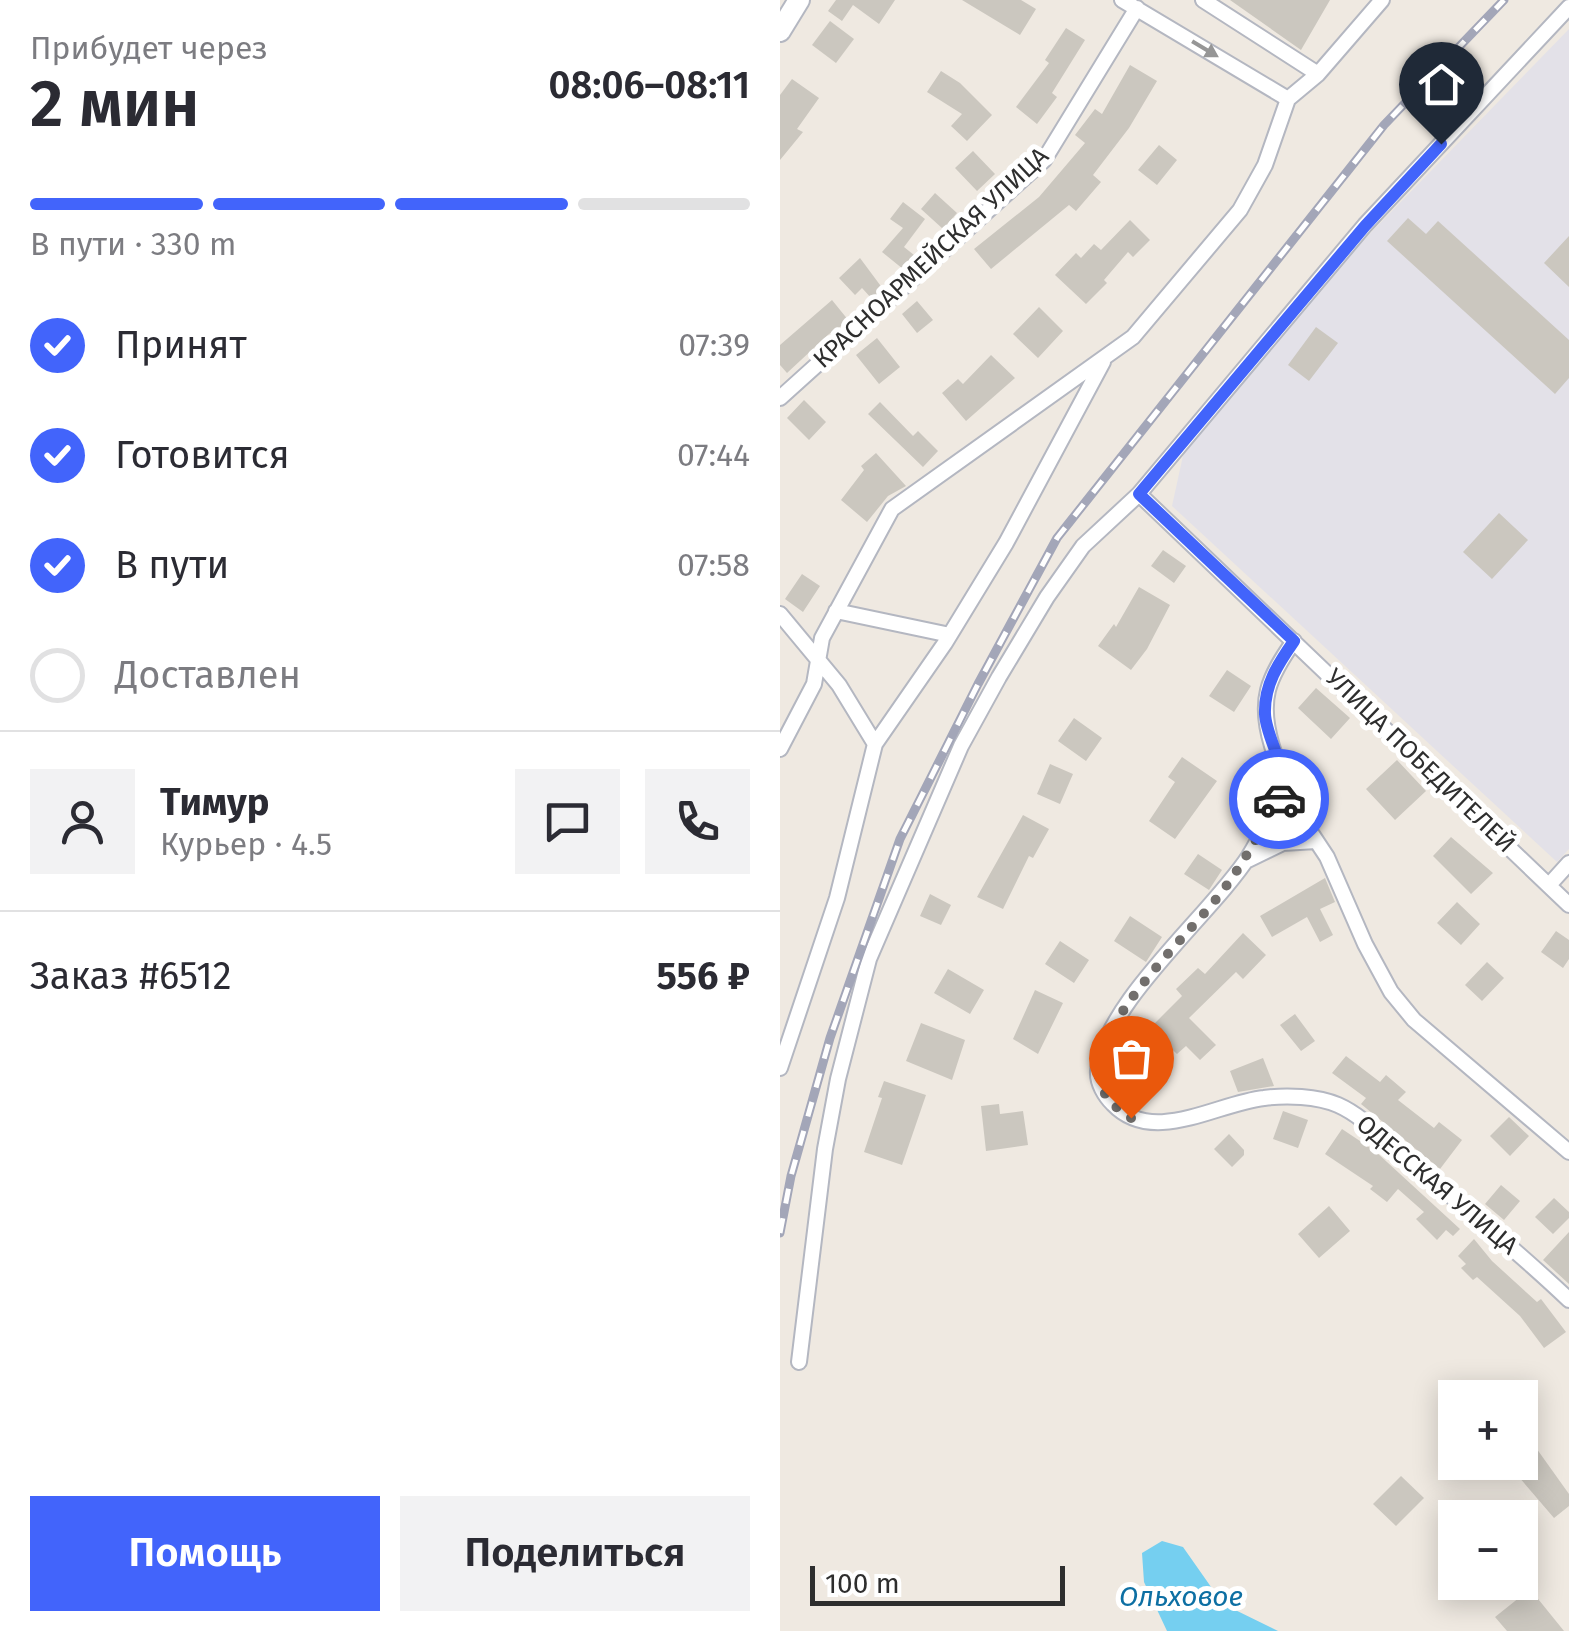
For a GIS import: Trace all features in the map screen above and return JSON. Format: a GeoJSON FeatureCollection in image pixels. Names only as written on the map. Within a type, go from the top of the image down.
{"type":"FeatureCollection","features":[{"type":"Feature","properties":{"kind":"street"},"geometry":{"type":"LineString","coordinates":[[780,31],[799,0]]}},
{"type":"Feature","properties":{"kind":"street"},"geometry":{"type":"LineString","coordinates":[[1122,0],[1288,99]]}},
{"type":"Feature","properties":{"kind":"street"},"geometry":{"type":"LineString","coordinates":[[1202,0],[1318,74]]}},
{"type":"Feature","properties":{"kind":"street"},"geometry":{"type":"LineString","coordinates":[[780,749],[814,684],[822,638],[892,509],[1133,337],[1240,210],[1265,165],[1288,99],[1318,74],[1382,0]]}},
{"type":"Feature","properties":{"kind":"street"},"geometry":{"type":"LineString","coordinates":[[799,1362],[824,1149],[869,959],[960,746],[999,677],[1083,546],[1139,494],[1365,226],[1569,7]]}},
{"type":"Feature","properties":{"kind":"street","name":"КРАСНОАРМЕЙСКАЯ УЛИЦА"},"geometry":{"type":"LineString","coordinates":[[780,398],[1044,160],[1137,8]]}},
{"type":"Feature","properties":{"kind":"street"},"geometry":{"type":"LineString","coordinates":[[780,1068],[837,898],[875,744],[950,635],[1006,543],[1105,357]]}},
{"type":"Feature","properties":{"kind":"street","name":"УЛИЦА ПОБЕДИТЕЛЕЙ"},"geometry":{"type":"LineString","coordinates":[[1139,494],[1569,905]]}},
{"type":"Feature","properties":{"kind":"street"},"geometry":{"type":"LineString","coordinates":[[836,611],[950,635]]}},
{"type":"Feature","properties":{"kind":"street"},"geometry":{"type":"LineString","coordinates":[[780,614],[862,718],[875,744]]}},
{"type":"Feature","properties":{"kind":"street"},"geometry":{"type":"LineString","coordinates":[[1294,641],[1274,671],[1265,717],[1284,792],[1327,857],[1365,944],[1391,992],[1440,1043],[1569,1152]]}},
{"type":"Feature","properties":{"kind":"street","name":"ОДЕССКАЯ УЛИЦА"},"geometry":{"type":"LineString","coordinates":[[1284,792],[1243,863],[1217,898],[1138,987],[1115,1025],[1098,1072],[1102,1089],[1110,1102],[1131,1118],[1157,1124],[1263,1098],[1290,1096],[1338,1105],[1373,1129],[1569,1300]]}},
{"type":"Feature","properties":{"kind":"street","name":"ОДЕССКАЯ УЛИЦА"},"geometry":{"type":"LineString","coordinates":[[1243,863],[1283,843],[1316,841]]}},
{"type":"Feature","properties":{"kind":"street"},"geometry":{"type":"LineString","coordinates":[[1550,884],[1569,863]]}},
{"type":"Feature","properties":{"kind":"shaded area"},"geometry":{"type":"Polygon","coordinates":[[[1569,29],[1569,849],[1557,862],[1172,506],[1184,451],[1318,287],[1569,29]]]}},
{"type":"Feature","properties":{"kind":"water","name":"Ольховое"},"geometry":{"type":"Polygon","coordinates":[[[1162,1541],[1183,1547],[1223,1604],[1278,1631],[1167,1631],[1144,1582],[1142,1553],[1162,1541]]]}},
{"type":"Feature","properties":{"kind":"building"},"geometry":{"type":"Polygon","coordinates":[[[836,0],[895,0],[879,24],[853,5],[842,21],[828,11],[836,0]]]}},
{"type":"Feature","properties":{"kind":"building"},"geometry":{"type":"Polygon","coordinates":[[[962,0],[1021,0],[1036,9],[1020,35],[962,0]]]}},
{"type":"Feature","properties":{"kind":"building"},"geometry":{"type":"Polygon","coordinates":[[[1230,0],[1330,0],[1301,50],[1230,0]]]}},
{"type":"Feature","properties":{"kind":"building"},"geometry":{"type":"Polygon","coordinates":[[[830,21],[854,39],[836,63],[812,45],[830,21]]]}},
{"type":"Feature","properties":{"kind":"building"},"geometry":{"type":"Polygon","coordinates":[[[1066,28],[1085,40],[1052,93],[1057,97],[1037,124],[1016,107],[1049,63],[1045,60],[1066,28]]]}},
{"type":"Feature","properties":{"kind":"building"},"geometry":{"type":"Polygon","coordinates":[[[1130,65],[1157,81],[1129,128],[1093,175],[1101,182],[1076,211],[1069,205],[991,269],[974,249],[1039,197],[1085,143],[1075,135],[1095,109],[1102,114],[1130,65]]]}},
{"type":"Feature","properties":{"kind":"building"},"geometry":{"type":"Polygon","coordinates":[[[941,71],[960,83],[992,115],[967,141],[951,126],[962,114],[927,92],[941,71]]]}},
{"type":"Feature","properties":{"kind":"building"},"geometry":{"type":"Polygon","coordinates":[[[792,79],[819,98],[797,129],[803,132],[780,160],[780,95],[792,79]]]}},
{"type":"Feature","properties":{"kind":"building"},"geometry":{"type":"Polygon","coordinates":[[[1159,145],[1177,160],[1157,185],[1138,170],[1159,145]]]}},
{"type":"Feature","properties":{"kind":"building"},"geometry":{"type":"Polygon","coordinates":[[[973,151],[995,174],[977,191],[955,168],[973,151]]]}},
{"type":"Feature","properties":{"kind":"building"},"geometry":{"type":"Polygon","coordinates":[[[935,193],[957,213],[943,229],[921,209],[935,193]]]}},
{"type":"Feature","properties":{"kind":"building"},"geometry":{"type":"Polygon","coordinates":[[[903,202],[925,219],[904,247],[914,255],[903,269],[882,252],[903,228],[890,219],[903,202]]]}},
{"type":"Feature","properties":{"kind":"building"},"geometry":{"type":"Polygon","coordinates":[[[1408,218],[1426,234],[1438,221],[1569,340],[1569,378],[1555,394],[1387,241],[1408,218]]]}},
{"type":"Feature","properties":{"kind":"building"},"geometry":{"type":"Polygon","coordinates":[[[1130,220],[1150,240],[1133,257],[1128,252],[1104,280],[1107,283],[1086,304],[1055,275],[1076,253],[1081,258],[1094,244],[1101,250],[1130,220]]]}},
{"type":"Feature","properties":{"kind":"building"},"geometry":{"type":"Polygon","coordinates":[[[1569,236],[1569,287],[1544,263],[1569,236]]]}},
{"type":"Feature","properties":{"kind":"building"},"geometry":{"type":"Polygon","coordinates":[[[860,258],[883,289],[872,299],[862,288],[855,295],[839,278],[860,258]]]}},
{"type":"Feature","properties":{"kind":"building"},"geometry":{"type":"Polygon","coordinates":[[[832,300],[849,321],[787,373],[780,365],[780,345],[832,300]]]}},
{"type":"Feature","properties":{"kind":"building"},"geometry":{"type":"Polygon","coordinates":[[[917,301],[933,320],[917,333],[902,314],[917,301]]]}},
{"type":"Feature","properties":{"kind":"building"},"geometry":{"type":"Polygon","coordinates":[[[1039,307],[1063,331],[1038,358],[1013,334],[1039,307]]]}},
{"type":"Feature","properties":{"kind":"building"},"geometry":{"type":"Polygon","coordinates":[[[1316,327],[1338,343],[1309,381],[1288,365],[1316,327]]]}},
{"type":"Feature","properties":{"kind":"building"},"geometry":{"type":"Polygon","coordinates":[[[877,338],[900,367],[879,384],[856,355],[877,338]]]}},
{"type":"Feature","properties":{"kind":"building"},"geometry":{"type":"Polygon","coordinates":[[[991,355],[1015,378],[966,421],[942,393],[958,379],[963,384],[991,355]]]}},
{"type":"Feature","properties":{"kind":"building"},"geometry":{"type":"Polygon","coordinates":[[[804,400],[826,422],[809,440],[787,418],[804,400]]]}},
{"type":"Feature","properties":{"kind":"building"},"geometry":{"type":"Polygon","coordinates":[[[880,402],[913,436],[918,431],[938,451],[923,467],[868,414],[880,402]]]}},
{"type":"Feature","properties":{"kind":"building"},"geometry":{"type":"Polygon","coordinates":[[[876,453],[906,486],[888,496],[867,522],[841,500],[864,470],[861,466],[876,453]]]}},
{"type":"Feature","properties":{"kind":"building"},"geometry":{"type":"Polygon","coordinates":[[[1499,513],[1528,540],[1492,579],[1463,552],[1499,513]]]}},
{"type":"Feature","properties":{"kind":"building"},"geometry":{"type":"Polygon","coordinates":[[[1163,550],[1186,566],[1174,583],[1151,566],[1163,550]]]}},
{"type":"Feature","properties":{"kind":"building"},"geometry":{"type":"Polygon","coordinates":[[[802,574],[820,586],[803,612],[785,599],[802,574]]]}},
{"type":"Feature","properties":{"kind":"building"},"geometry":{"type":"Polygon","coordinates":[[[1139,587],[1170,605],[1131,670],[1098,646],[1114,624],[1116,627],[1139,587]]]}},
{"type":"Feature","properties":{"kind":"building"},"geometry":{"type":"Polygon","coordinates":[[[1227,670],[1251,686],[1234,712],[1209,696],[1227,670]]]}},
{"type":"Feature","properties":{"kind":"building"},"geometry":{"type":"Polygon","coordinates":[[[1316,688],[1350,718],[1331,739],[1298,708],[1316,688]]]}},
{"type":"Feature","properties":{"kind":"building"},"geometry":{"type":"Polygon","coordinates":[[[1074,718],[1102,738],[1086,761],[1058,741],[1074,718]]]}},
{"type":"Feature","properties":{"kind":"building"},"geometry":{"type":"Polygon","coordinates":[[[1182,757],[1217,781],[1175,839],[1149,821],[1175,782],[1168,777],[1182,757]]]}},
{"type":"Feature","properties":{"kind":"building"},"geometry":{"type":"Polygon","coordinates":[[[1397,760],[1426,791],[1395,820],[1366,789],[1397,760]]]}},
{"type":"Feature","properties":{"kind":"building"},"geometry":{"type":"Polygon","coordinates":[[[1050,764],[1073,774],[1060,804],[1037,794],[1050,764]]]}},
{"type":"Feature","properties":{"kind":"building"},"geometry":{"type":"Polygon","coordinates":[[[1023,815],[1049,829],[1033,858],[1029,856],[1003,909],[977,897],[1023,815]]]}},
{"type":"Feature","properties":{"kind":"building"},"geometry":{"type":"Polygon","coordinates":[[[1451,837],[1493,873],[1471,894],[1433,856],[1451,837]]]}},
{"type":"Feature","properties":{"kind":"building"},"geometry":{"type":"Polygon","coordinates":[[[1198,854],[1222,870],[1209,890],[1184,874],[1198,854]]]}},
{"type":"Feature","properties":{"kind":"building"},"geometry":{"type":"Polygon","coordinates":[[[1325,878],[1335,902],[1320,909],[1333,935],[1320,942],[1307,917],[1272,937],[1260,916],[1325,878]]]}},
{"type":"Feature","properties":{"kind":"building"},"geometry":{"type":"Polygon","coordinates":[[[930,894],[951,905],[941,925],[920,916],[930,894]]]}},
{"type":"Feature","properties":{"kind":"building"},"geometry":{"type":"Polygon","coordinates":[[[1457,902],[1480,924],[1461,945],[1437,923],[1457,902]]]}},
{"type":"Feature","properties":{"kind":"building"},"geometry":{"type":"Polygon","coordinates":[[[1130,916],[1162,937],[1146,962],[1114,941],[1130,916]]]}},
{"type":"Feature","properties":{"kind":"building"},"geometry":{"type":"Polygon","coordinates":[[[1556,931],[1569,940],[1569,959],[1563,968],[1541,952],[1556,931]]]}},
{"type":"Feature","properties":{"kind":"building"},"geometry":{"type":"Polygon","coordinates":[[[1243,933],[1266,955],[1243,979],[1236,972],[1189,1018],[1216,1045],[1200,1060],[1186,1046],[1177,1054],[1150,1028],[1182,996],[1176,989],[1198,968],[1205,974],[1243,933]]]}},
{"type":"Feature","properties":{"kind":"building"},"geometry":{"type":"Polygon","coordinates":[[[1060,941],[1089,960],[1074,983],[1045,964],[1060,941]]]}},
{"type":"Feature","properties":{"kind":"building"},"geometry":{"type":"Polygon","coordinates":[[[1487,962],[1504,978],[1482,1001],[1465,985],[1487,962]]]}},
{"type":"Feature","properties":{"kind":"building"},"geometry":{"type":"Polygon","coordinates":[[[948,969],[984,990],[970,1014],[934,993],[948,969]]]}},
{"type":"Feature","properties":{"kind":"building"},"geometry":{"type":"Polygon","coordinates":[[[1035,990],[1063,1003],[1038,1054],[1013,1039],[1035,990]]]}},
{"type":"Feature","properties":{"kind":"building"},"geometry":{"type":"Polygon","coordinates":[[[1295,1014],[1315,1041],[1301,1051],[1280,1025],[1295,1014]]]}},
{"type":"Feature","properties":{"kind":"building"},"geometry":{"type":"Polygon","coordinates":[[[921,1023],[965,1040],[952,1080],[906,1061],[921,1023]]]}},
{"type":"Feature","properties":{"kind":"building"},"geometry":{"type":"Polygon","coordinates":[[[1346,1056],[1380,1082],[1386,1075],[1406,1092],[1398,1100],[1434,1128],[1439,1122],[1462,1140],[1440,1169],[1361,1104],[1366,1098],[1332,1073],[1346,1056]]]}},
{"type":"Feature","properties":{"kind":"building"},"geometry":{"type":"Polygon","coordinates":[[[1129,1057],[1148,1072],[1133,1091],[1114,1076],[1129,1057]]]}},
{"type":"Feature","properties":{"kind":"building"},"geometry":{"type":"Polygon","coordinates":[[[1263,1058],[1274,1086],[1238,1092],[1230,1071],[1263,1058]]]}},
{"type":"Feature","properties":{"kind":"building"},"geometry":{"type":"Polygon","coordinates":[[[884,1081],[926,1095],[902,1165],[864,1152],[884,1081]]]}},
{"type":"Feature","properties":{"kind":"building"},"geometry":{"type":"Polygon","coordinates":[[[999,1104],[1000,1114],[1023,1111],[1028,1145],[986,1151],[981,1106],[999,1104]]]}},
{"type":"Feature","properties":{"kind":"building"},"geometry":{"type":"Polygon","coordinates":[[[1283,1111],[1308,1120],[1298,1148],[1273,1139],[1283,1111]]]}},
{"type":"Feature","properties":{"kind":"building"},"geometry":{"type":"Polygon","coordinates":[[[1509,1117],[1529,1136],[1510,1156],[1490,1136],[1509,1117]]]}},
{"type":"Feature","properties":{"kind":"building"},"geometry":{"type":"Polygon","coordinates":[[[1342,1129],[1375,1151],[1460,1229],[1453,1236],[1446,1230],[1437,1240],[1416,1219],[1424,1212],[1398,1189],[1387,1202],[1370,1189],[1373,1186],[1325,1154],[1342,1129]]]}},
{"type":"Feature","properties":{"kind":"building"},"geometry":{"type":"Polygon","coordinates":[[[1229,1134],[1244,1150],[1232,1167],[1214,1149],[1229,1134]]]}},
{"type":"Feature","properties":{"kind":"building"},"geometry":{"type":"Polygon","coordinates":[[[1501,1185],[1520,1201],[1504,1220],[1485,1204],[1501,1185]]]}},
{"type":"Feature","properties":{"kind":"building"},"geometry":{"type":"Polygon","coordinates":[[[1554,1198],[1569,1212],[1569,1218],[1553,1234],[1535,1217],[1554,1198]]]}},
{"type":"Feature","properties":{"kind":"building"},"geometry":{"type":"Polygon","coordinates":[[[1329,1206],[1350,1231],[1319,1258],[1298,1234],[1329,1206]]]}},
{"type":"Feature","properties":{"kind":"building"},"geometry":{"type":"Polygon","coordinates":[[[1569,1232],[1569,1284],[1543,1260],[1569,1232]]]}},
{"type":"Feature","properties":{"kind":"building"},"geometry":{"type":"Polygon","coordinates":[[[1474,1239],[1537,1302],[1541,1299],[1566,1332],[1544,1348],[1520,1316],[1477,1277],[1473,1280],[1461,1268],[1466,1264],[1458,1256],[1474,1239]]]}},
{"type":"Feature","properties":{"kind":"building"},"geometry":{"type":"Polygon","coordinates":[[[1538,1451],[1569,1494],[1569,1506],[1554,1518],[1521,1480],[1538,1480],[1538,1451]]]}},
{"type":"Feature","properties":{"kind":"building"},"geometry":{"type":"Polygon","coordinates":[[[1401,1476],[1424,1498],[1396,1526],[1373,1504],[1401,1476]]]}},
{"type":"Feature","properties":{"kind":"building"},"geometry":{"type":"Polygon","coordinates":[[[1538,1599],[1564,1631],[1507,1631],[1495,1617],[1516,1600],[1538,1599]]]}},
{"type":"Feature","properties":{"kind":"railway"},"geometry":{"type":"LineString","coordinates":[[780,1233],[791,1176],[830,1038],[900,839],[1057,538],[1384,125],[1504,0]]}},
{"type":"Feature","properties":{"kind":"way so far"},"geometry":{"type":"LineString","coordinates":[[1131,1118],[1110,1102],[1098,1072],[1115,1025],[1138,987],[1249,856],[1279,799]]}},
{"type":"Feature","properties":{"kind":"route"},"geometry":{"type":"LineString","coordinates":[[1279,799],[1284,792],[1265,717],[1266,692],[1274,671],[1294,641],[1139,494],[1365,226],[1441,144]]}}]}
